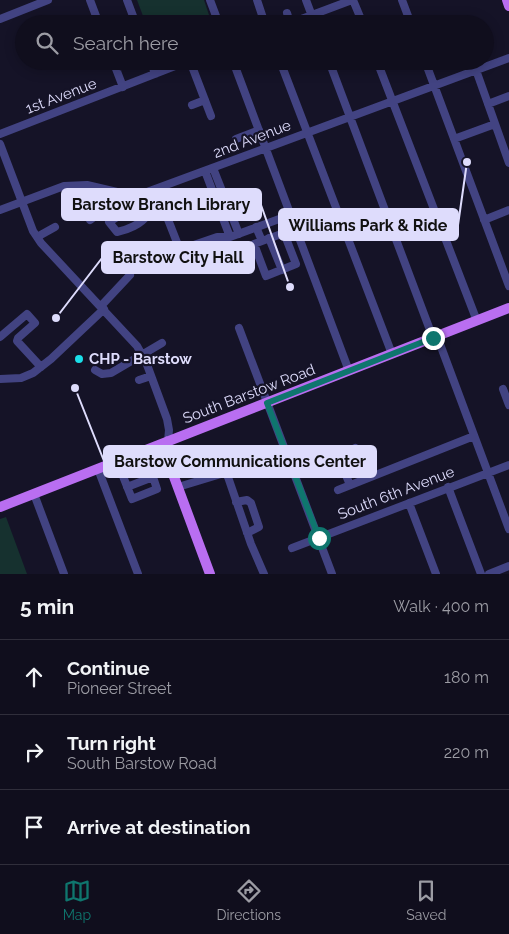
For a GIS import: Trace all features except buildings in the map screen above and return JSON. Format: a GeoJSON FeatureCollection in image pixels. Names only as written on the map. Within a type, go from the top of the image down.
{"type":"FeatureCollection","features":[{"type":"Feature","properties":{"kind":"main road"},"geometry":{"type":"LineString","coordinates":[[507,0],[509,6]]}},
{"type":"Feature","properties":{"kind":"main road","name":"South Barstow Road"},"geometry":{"type":"LineString","coordinates":[[0,507],[509,308]]}},
{"type":"Feature","properties":{"kind":"main road"},"geometry":{"type":"LineString","coordinates":[[168,441],[167,453],[170,466],[210,574]]}},
{"type":"Feature","properties":{"kind":"street"},"geometry":{"type":"LineString","coordinates":[[0,18],[48,0]]}},
{"type":"Feature","properties":{"kind":"street"},"geometry":{"type":"LineString","coordinates":[[90,0],[96,15]]}},
{"type":"Feature","properties":{"kind":"street"},"geometry":{"type":"LineString","coordinates":[[127,0],[133,15]]}},
{"type":"Feature","properties":{"kind":"street"},"geometry":{"type":"LineString","coordinates":[[210,0],[215,15]]}},
{"type":"Feature","properties":{"kind":"street"},"geometry":{"type":"LineString","coordinates":[[257,0],[262,15]]}},
{"type":"Feature","properties":{"kind":"street"},"geometry":{"type":"LineString","coordinates":[[306,0],[312,15],[352,0],[359,15]]}},
{"type":"Feature","properties":{"kind":"street"},"geometry":{"type":"LineString","coordinates":[[402,0],[408,15]]}},
{"type":"Feature","properties":{"kind":"street","name":"2nd Avenue"},"geometry":{"type":"LineString","coordinates":[[494,63],[509,58]]}},
{"type":"Feature","properties":{"kind":"street"},"geometry":{"type":"LineString","coordinates":[[116,70],[122,87]]}},
{"type":"Feature","properties":{"kind":"street"},"geometry":{"type":"LineString","coordinates":[[153,70],[155,74]]}},
{"type":"Feature","properties":{"kind":"street","name":"1st Avenue"},"geometry":{"type":"LineString","coordinates":[[0,134],[165,70]]}},
{"type":"Feature","properties":{"kind":"street"},"geometry":{"type":"LineString","coordinates":[[193,70],[210,116]]}},
{"type":"Feature","properties":{"kind":"street"},"geometry":{"type":"LineString","coordinates":[[236,70],[349,371]]}},
{"type":"Feature","properties":{"kind":"street"},"geometry":{"type":"LineString","coordinates":[[283,70],[392,354]]}},
{"type":"Feature","properties":{"kind":"street"},"geometry":{"type":"LineString","coordinates":[[332,70],[509,529]]}},
{"type":"Feature","properties":{"kind":"street"},"geometry":{"type":"LineString","coordinates":[[380,70],[477,321]]}},
{"type":"Feature","properties":{"kind":"street"},"geometry":{"type":"LineString","coordinates":[[428,70],[509,286]]}},
{"type":"Feature","properties":{"kind":"street"},"geometry":{"type":"LineString","coordinates":[[476,70],[509,163]]}},
{"type":"Feature","properties":{"kind":"street","name":"2nd Avenue"},"geometry":{"type":"LineString","coordinates":[[0,210],[55,188],[75,184],[98,187],[124,197],[156,189],[476,70]]}},
{"type":"Feature","properties":{"kind":"street"},"geometry":{"type":"LineString","coordinates":[[488,104],[509,96]]}},
{"type":"Feature","properties":{"kind":"street"},"geometry":{"type":"LineString","coordinates":[[192,105],[205,100]]}},
{"type":"Feature","properties":{"kind":"street"},"geometry":{"type":"LineString","coordinates":[[454,139],[495,124]]}},
{"type":"Feature","properties":{"kind":"street"},"geometry":{"type":"LineString","coordinates":[[236,139],[258,130]]}},
{"type":"Feature","properties":{"kind":"street"},"geometry":{"type":"LineString","coordinates":[[0,144],[37,238],[126,332],[142,354],[167,418],[168,441]]}},
{"type":"Feature","properties":{"kind":"street"},"geometry":{"type":"LineString","coordinates":[[213,168],[239,234]]}},
{"type":"Feature","properties":{"kind":"street"},"geometry":{"type":"LineString","coordinates":[[205,171],[230,237]]}},
{"type":"Feature","properties":{"kind":"street"},"geometry":{"type":"LineString","coordinates":[[156,189],[178,245],[181,248],[216,238],[230,237],[290,215]]}},
{"type":"Feature","properties":{"kind":"street"},"geometry":{"type":"LineString","coordinates":[[90,220],[124,197],[128,209]]}},
{"type":"Feature","properties":{"kind":"street"},"geometry":{"type":"LineString","coordinates":[[136,205],[142,205],[146,215],[145,219],[116,232],[109,222],[128,209],[136,205]]}},
{"type":"Feature","properties":{"kind":"street"},"geometry":{"type":"LineString","coordinates":[[484,220],[509,210]]}},
{"type":"Feature","properties":{"kind":"street"},"geometry":{"type":"LineString","coordinates":[[37,238],[55,228]]}},
{"type":"Feature","properties":{"kind":"street"},"geometry":{"type":"LineString","coordinates":[[256,228],[266,240],[282,270]]}},
{"type":"Feature","properties":{"kind":"street"},"geometry":{"type":"LineString","coordinates":[[284,233],[296,264],[282,270],[266,276],[254,244],[284,233]]}},
{"type":"Feature","properties":{"kind":"street"},"geometry":{"type":"LineString","coordinates":[[0,379],[22,378],[41,367],[102,308],[130,275]]}},
{"type":"Feature","properties":{"kind":"street"},"geometry":{"type":"LineString","coordinates":[[0,337],[27,314],[34,323],[18,338],[17,342],[41,367]]}},
{"type":"Feature","properties":{"kind":"street"},"geometry":{"type":"LineString","coordinates":[[239,328],[332,574]]}},
{"type":"Feature","properties":{"kind":"street"},"geometry":{"type":"LineString","coordinates":[[95,370],[102,374],[111,373],[162,343]]}},
{"type":"Feature","properties":{"kind":"street"},"geometry":{"type":"LineString","coordinates":[[139,380],[151,376]]}},
{"type":"Feature","properties":{"kind":"street"},"geometry":{"type":"LineString","coordinates":[[503,389],[509,405]]}},
{"type":"Feature","properties":{"kind":"street"},"geometry":{"type":"LineString","coordinates":[[338,490],[474,436]]}},
{"type":"Feature","properties":{"kind":"street"},"geometry":{"type":"LineString","coordinates":[[350,485],[338,456],[355,448]]}},
{"type":"Feature","properties":{"kind":"street"},"geometry":{"type":"LineString","coordinates":[[218,452],[264,574]]}},
{"type":"Feature","properties":{"kind":"street"},"geometry":{"type":"LineString","coordinates":[[117,461],[127,487]]}},
{"type":"Feature","properties":{"kind":"street","name":"South 6th Avenue"},"geometry":{"type":"LineString","coordinates":[[292,548],[509,465]]}},
{"type":"Feature","properties":{"kind":"street"},"geometry":{"type":"LineString","coordinates":[[98,469],[138,574]]}},
{"type":"Feature","properties":{"kind":"street"},"geometry":{"type":"LineString","coordinates":[[178,488],[224,471]]}},
{"type":"Feature","properties":{"kind":"street"},"geometry":{"type":"LineString","coordinates":[[448,487],[481,574]]}},
{"type":"Feature","properties":{"kind":"street"},"geometry":{"type":"LineString","coordinates":[[34,494],[64,574]]}},
{"type":"Feature","properties":{"kind":"street"},"geometry":{"type":"LineString","coordinates":[[236,502],[247,500],[251,502],[259,525],[257,529],[247,533]]}},
{"type":"Feature","properties":{"kind":"street"},"geometry":{"type":"LineString","coordinates":[[409,503],[436,574]]}},
{"type":"Feature","properties":{"kind":"street"},"geometry":{"type":"LineString","coordinates":[[489,574],[509,566]]}},
{"type":"Feature","properties":{"kind":"green space"},"geometry":{"type":"Polygon","coordinates":[[[137,0],[204,0],[209,15],[143,15],[137,0]]]}},
{"type":"Feature","properties":{"kind":"green space"},"geometry":{"type":"Polygon","coordinates":[[[6,517],[27,574],[0,574],[0,519],[6,517]]]}},
{"type":"Feature","properties":{"kind":"place","name":"Williams Park & Ride"},"geometry":{"type":"Point","coordinates":[467,162]}},
{"type":"Feature","properties":{"kind":"place","name":"Barstow Branch Library"},"geometry":{"type":"Point","coordinates":[290,287]}},
{"type":"Feature","properties":{"kind":"place","name":"Barstow City Hall"},"geometry":{"type":"Point","coordinates":[56,318]}},
{"type":"Feature","properties":{"kind":"place","name":"CHP - Barstow"},"geometry":{"type":"Point","coordinates":[79,359]}},
{"type":"Feature","properties":{"kind":"place","name":"Barstow Communications Center"},"geometry":{"type":"Point","coordinates":[75,388]}},
{"type":"Feature","properties":{"kind":"route"},"geometry":{"type":"LineString","coordinates":[[319,538],[267,403],[433,338]]}}]}
